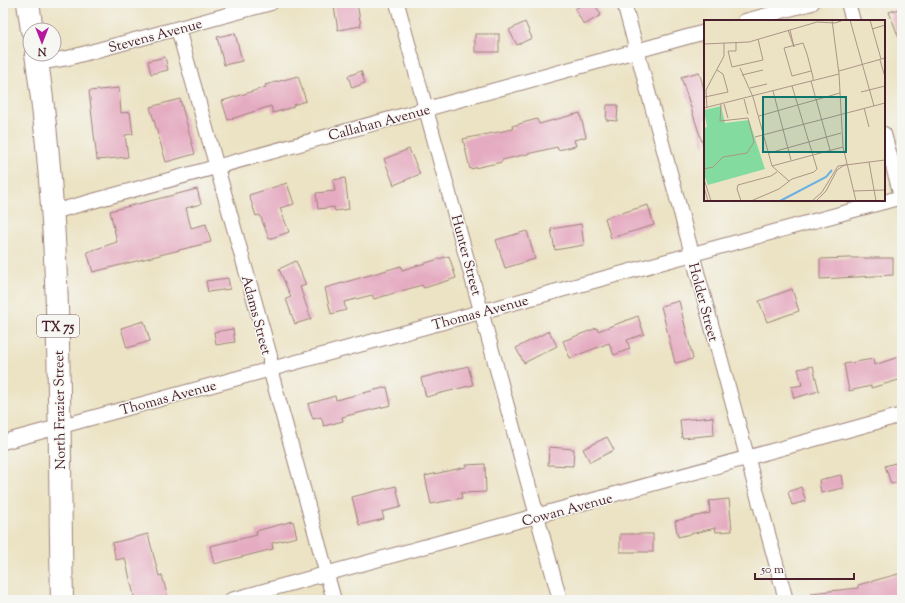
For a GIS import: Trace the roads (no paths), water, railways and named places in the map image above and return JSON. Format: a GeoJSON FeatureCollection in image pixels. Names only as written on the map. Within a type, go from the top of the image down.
{"type":"FeatureCollection","features":[{"type":"Feature","properties":{"kind":"main road"},"geometry":{"type":"LineString","coordinates":[[28,3],[31,22]]}},
{"type":"Feature","properties":{"kind":"main road","name":"North Frazier Street"},"geometry":{"type":"LineString","coordinates":[[37,62],[48,147],[58,296],[62,600]]}},
{"type":"Feature","properties":{"kind":"street","name":"Stevens Avenue"},"geometry":{"type":"LineString","coordinates":[[62,58],[68,58],[271,3]]}},
{"type":"Feature","properties":{"kind":"street","name":"Hunter Street"},"geometry":{"type":"LineString","coordinates":[[397,3],[560,600]]}},
{"type":"Feature","properties":{"kind":"street","name":"Holder Street"},"geometry":{"type":"LineString","coordinates":[[624,3],[746,460],[786,600]]}},
{"type":"Feature","properties":{"kind":"street"},"geometry":{"type":"LineString","coordinates":[[749,20],[812,3]]}},
{"type":"Feature","properties":{"kind":"street"},"geometry":{"type":"LineString","coordinates":[[848,3],[853,20]]}},
{"type":"Feature","properties":{"kind":"street","name":"Adams Street"},"geometry":{"type":"LineString","coordinates":[[178,29],[270,356],[270,369],[334,600]]}},
{"type":"Feature","properties":{"kind":"street","name":"Callahan Avenue"},"geometry":{"type":"LineString","coordinates":[[53,212],[704,32]]}},
{"type":"Feature","properties":{"kind":"street"},"geometry":{"type":"LineString","coordinates":[[885,138],[902,198]]}},
{"type":"Feature","properties":{"kind":"street","name":"Thomas Avenue"},"geometry":{"type":"LineString","coordinates":[[3,442],[902,198]]}},
{"type":"Feature","properties":{"kind":"street","name":"Cowan Avenue"},"geometry":{"type":"LineString","coordinates":[[232,600],[746,460],[902,415]]}}]}
